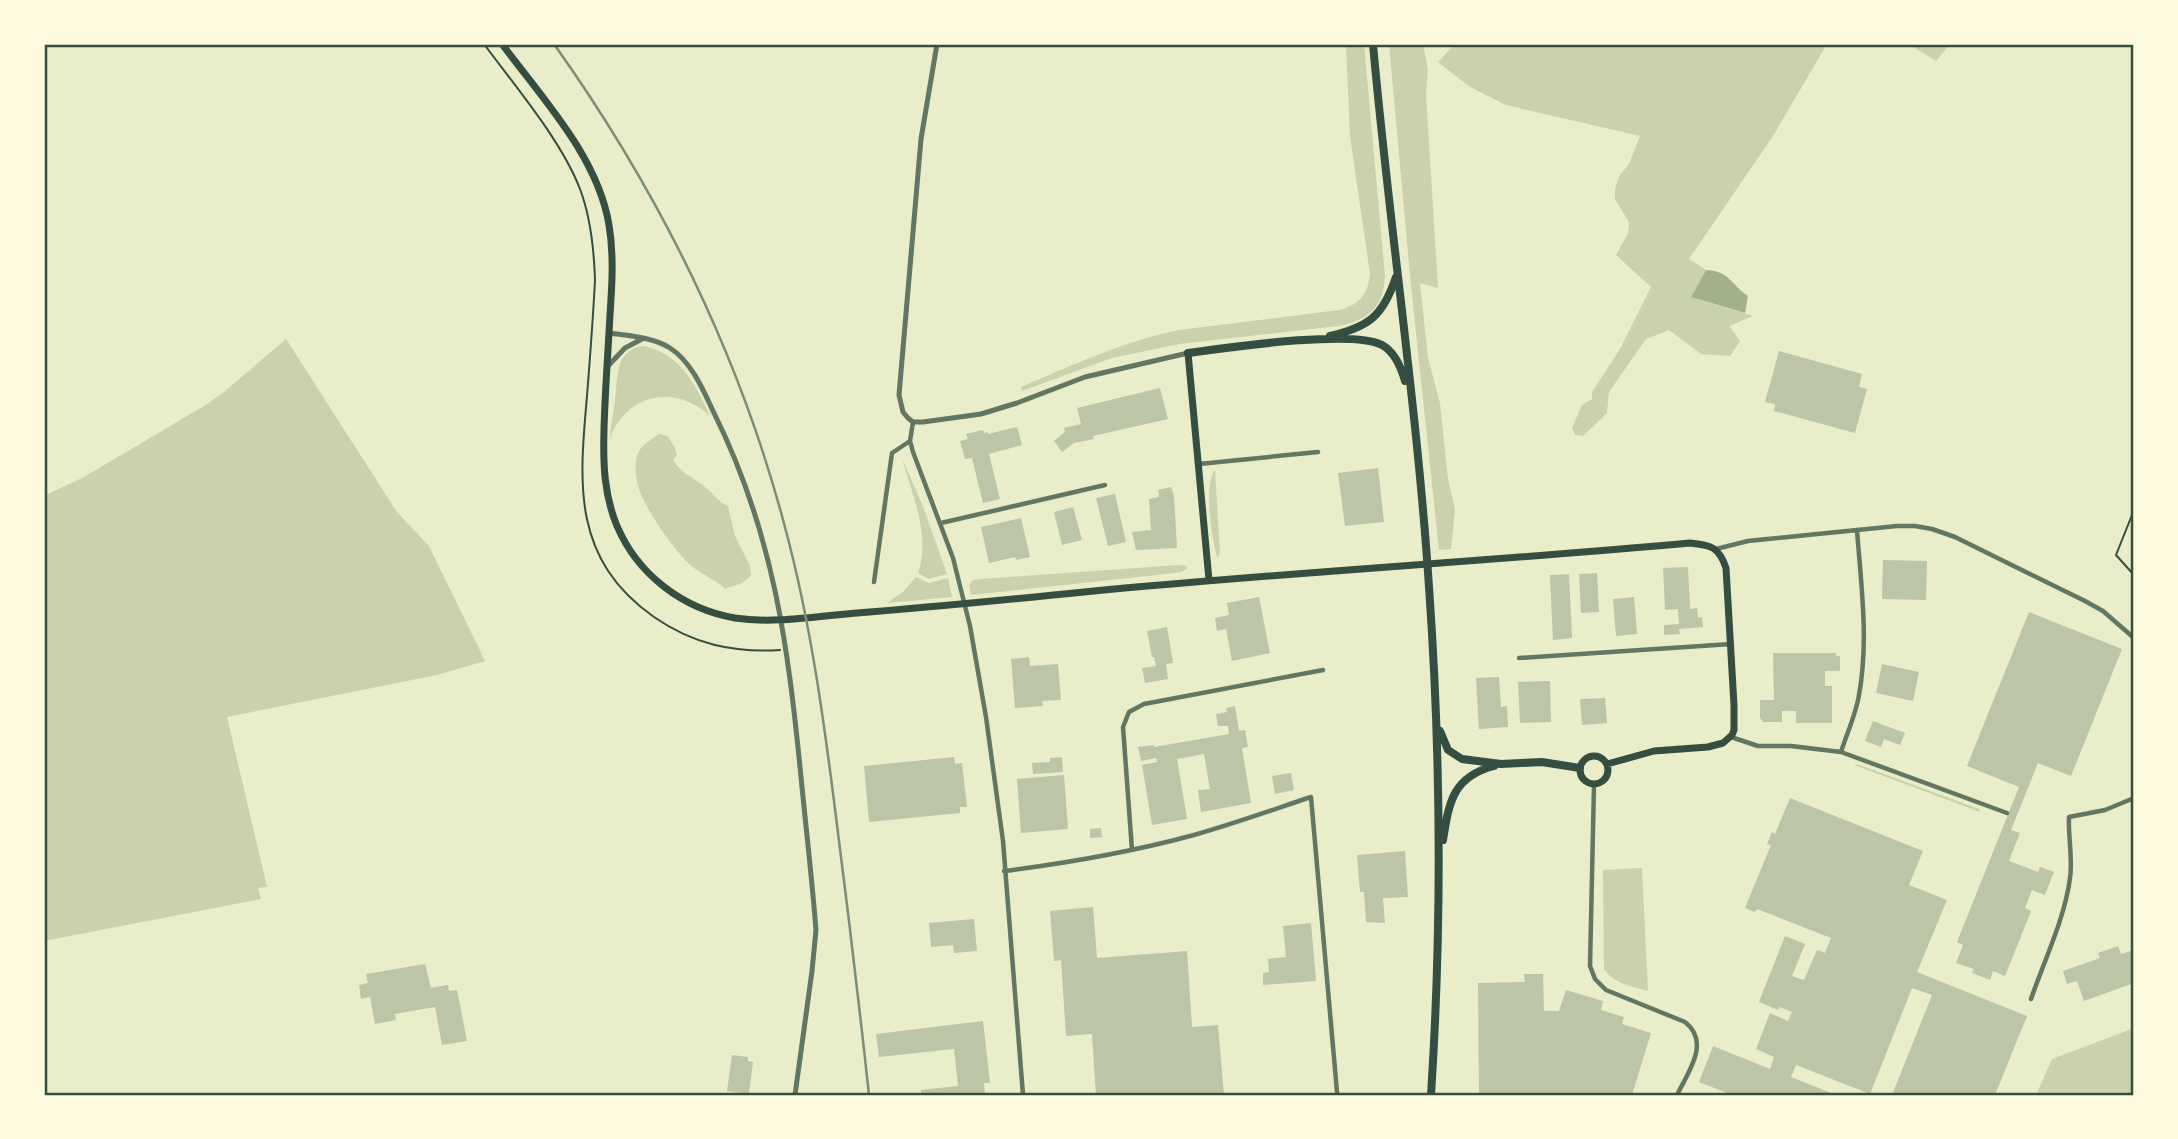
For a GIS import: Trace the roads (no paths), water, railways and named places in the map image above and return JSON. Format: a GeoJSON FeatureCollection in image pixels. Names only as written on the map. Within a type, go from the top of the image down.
{"type":"FeatureCollection","features":[{"type":"Feature","properties":{"kind":"highway"},"geometry":{"type":"LineString","coordinates":[[1373,44],[1426,540],[1437,722],[1439,864],[1431,1095]]}},
{"type":"Feature","properties":{"kind":"highway"},"geometry":{"type":"LineString","coordinates":[[1313,340],[1351,331],[1368,323],[1385,305],[1398,273]]}},
{"type":"Feature","properties":{"kind":"highway"},"geometry":{"type":"LineString","coordinates":[[1188,353],[1235,346],[1313,340],[1372,341],[1388,349],[1402,371],[1411,400]]}},
{"type":"Feature","properties":{"kind":"highway"},"geometry":{"type":"LineString","coordinates":[[1437,722],[1443,741],[1454,755],[1473,761],[1501,764],[1542,762],[1580,768]]}},
{"type":"Feature","properties":{"kind":"highway"},"geometry":{"type":"LineString","coordinates":[[1439,864],[1448,809],[1458,787],[1478,771],[1501,764]]}},
{"type":"Feature","properties":{"kind":"main road"},"geometry":{"type":"LineString","coordinates":[[502,44],[577,146],[597,183],[605,206],[611,237],[612,272],[603,454],[606,487],[617,526],[626,545],[650,576],[685,601],[708,612],[762,620],[988,602],[1209,580],[1690,543],[1716,549],[1726,568],[1734,705],[1734,730],[1731,737],[1723,743],[1708,747],[1654,751],[1607,764]]}},
{"type":"Feature","properties":{"kind":"main road"},"geometry":{"type":"LineString","coordinates":[[1188,353],[1209,580]]}},
{"type":"Feature","properties":{"kind":"main road"},"geometry":{"type":"LineString","coordinates":[[1593,756],[1601,758],[1607,764],[1607,776],[1602,782],[1594,785],[1582,779],[1580,768],[1585,759],[1593,756]]}},
{"type":"Feature","properties":{"kind":"street"},"geometry":{"type":"LineString","coordinates":[[937,44],[921,139],[900,395],[903,412],[913,422],[951,420],[981,414],[1017,404],[1085,377],[1188,353]]}},
{"type":"Feature","properties":{"kind":"street"},"geometry":{"type":"LineString","coordinates":[[609,333],[670,348],[687,365],[723,430],[740,470],[771,568],[790,673],[814,901],[815,940],[795,1095]]}},
{"type":"Feature","properties":{"kind":"street"},"geometry":{"type":"LineString","coordinates":[[607,366],[625,348],[642,339]]}},
{"type":"Feature","properties":{"kind":"street"},"geometry":{"type":"LineString","coordinates":[[913,422],[910,441],[953,558],[986,717],[1001,828],[1023,1095]]}},
{"type":"Feature","properties":{"kind":"street"},"geometry":{"type":"LineString","coordinates":[[874,582],[892,453],[910,441]]}},
{"type":"Feature","properties":{"kind":"street"},"geometry":{"type":"LineString","coordinates":[[1199,464],[1318,452]]}},
{"type":"Feature","properties":{"kind":"street"},"geometry":{"type":"LineString","coordinates":[[941,523],[1105,485]]}},
{"type":"Feature","properties":{"kind":"street"},"geometry":{"type":"LineString","coordinates":[[1716,549],[1748,541],[1857,530],[1915,526],[1944,532],[2103,611],[2134,638]]}},
{"type":"Feature","properties":{"kind":"street"},"geometry":{"type":"LineString","coordinates":[[1841,752],[1859,697],[1863,672],[1857,530]]}},
{"type":"Feature","properties":{"kind":"street"},"geometry":{"type":"LineString","coordinates":[[1519,658],[1732,644]]}},
{"type":"Feature","properties":{"kind":"street"},"geometry":{"type":"LineString","coordinates":[[1132,850],[1123,727],[1129,712],[1144,704],[1323,670]]}},
{"type":"Feature","properties":{"kind":"street"},"geometry":{"type":"LineString","coordinates":[[1731,737],[1758,746],[1791,746],[1841,752],[2007,813]]}},
{"type":"Feature","properties":{"kind":"street"},"geometry":{"type":"LineString","coordinates":[[1594,785],[1590,966],[1595,979],[1606,990],[1685,1022],[1692,1028],[1697,1036],[1697,1050],[1677,1095]]}},
{"type":"Feature","properties":{"kind":"street"},"geometry":{"type":"LineString","coordinates":[[1004,871],[1061,864],[1132,850],[1204,832],[1311,797],[1337,1092]]}},
{"type":"Feature","properties":{"kind":"street"},"geometry":{"type":"LineString","coordinates":[[2031,999],[2069,887],[2069,817],[2105,810],[2134,798]]}},
{"type":"Feature","properties":{"kind":"railway"},"geometry":{"type":"LineString","coordinates":[[554,44],[628,158],[692,277],[720,338],[767,465],[795,566],[816,673],[869,1095]]}}]}
